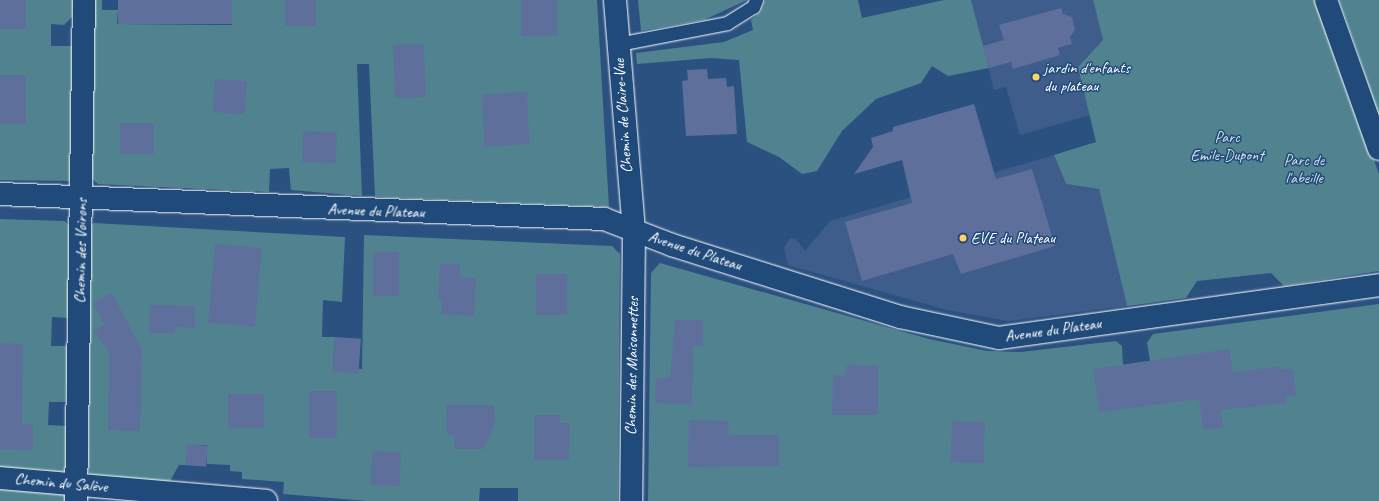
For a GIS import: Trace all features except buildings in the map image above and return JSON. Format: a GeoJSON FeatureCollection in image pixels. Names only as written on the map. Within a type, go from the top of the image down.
{"type":"FeatureCollection","features":[{"type":"Feature","properties":{"kind":"street","name":"Chemin des Voirons"},"geometry":{"type":"LineString","coordinates":[[76,492],[82,198],[84,0]]}},
{"type":"Feature","properties":{"kind":"street","name":"Chemin de Claire-Vue"},"geometry":{"type":"LineString","coordinates":[[615,0],[634,231]]}},
{"type":"Feature","properties":{"kind":"street"},"geometry":{"type":"LineString","coordinates":[[1326,0],[1377,138]]}},
{"type":"Feature","properties":{"kind":"street","name":"Avenue du Plateau"},"geometry":{"type":"LineString","coordinates":[[0,194],[604,219],[634,231],[900,317],[999,338],[1379,285]]}},
{"type":"Feature","properties":{"kind":"street","name":"Chemin des Maisonnettes"},"geometry":{"type":"LineString","coordinates":[[631,501],[634,231]]}},
{"type":"Feature","properties":{"kind":"street","name":"Chemin du Salève"},"geometry":{"type":"LineString","coordinates":[[0,478],[76,492],[266,501]]}},
{"type":"Feature","properties":{"kind":"lane"},"geometry":{"type":"LineString","coordinates":[[618,44],[727,23],[754,8],[756,0]]}},
{"type":"Feature","properties":{"kind":"shaded area","name":"jardin d'enfants du plateau"},"geometry":{"type":"Polygon","coordinates":[[[971,0],[1093,0],[1103,40],[1078,67],[1090,115],[1020,135],[1006,87],[994,90],[971,0]]]}},
{"type":"Feature","properties":{"kind":"shaded area","name":"EVE du Plateau"},"geometry":{"type":"Polygon","coordinates":[[[1054,155],[1066,184],[1099,189],[1127,306],[1008,321],[947,310],[788,265],[784,248],[790,238],[796,239],[805,251],[830,221],[1054,155]]]}},
{"type":"Feature","properties":{"kind":"green space"},"geometry":{"type":"Polygon","coordinates":[[[0,0],[73,0],[72,17],[64,25],[51,24],[51,46],[73,46],[71,181],[0,180],[0,0]]]}},
{"type":"Feature","properties":{"kind":"green space"},"geometry":{"type":"Polygon","coordinates":[[[94,0],[102,0],[102,10],[118,10],[117,24],[232,25],[232,0],[597,0],[609,207],[375,197],[369,64],[357,64],[362,196],[291,190],[289,168],[270,169],[269,192],[98,184],[91,178],[94,0]]]}},
{"type":"Feature","properties":{"kind":"green space"},"geometry":{"type":"Polygon","coordinates":[[[638,0],[747,0],[704,20],[641,31],[638,0]]]}},
{"type":"Feature","properties":{"kind":"green space"},"geometry":{"type":"Polygon","coordinates":[[[765,0],[858,0],[862,18],[944,0],[971,0],[989,68],[948,76],[932,66],[921,83],[876,99],[842,131],[817,171],[802,174],[779,157],[747,142],[739,60],[711,58],[637,64],[636,53],[724,42],[753,30],[751,20],[761,11],[765,0]]]}},
{"type":"Feature","properties":{"kind":"green space","name":"Parc Emile-Dupont"},"geometry":{"type":"Polygon","coordinates":[[[1093,0],[1315,0],[1379,174],[1379,271],[1284,286],[1271,273],[1197,281],[1186,298],[1127,306],[1099,189],[1066,184],[1054,155],[1096,142],[1078,67],[1103,40],[1093,0]]]}},
{"type":"Feature","properties":{"kind":"green space"},"geometry":{"type":"Polygon","coordinates":[[[1339,0],[1379,0],[1379,120],[1364,71],[1339,0]]]}},
{"type":"Feature","properties":{"kind":"green space"},"geometry":{"type":"Polygon","coordinates":[[[0,219],[65,221],[71,228],[69,318],[52,317],[51,346],[69,346],[66,402],[49,402],[48,425],[66,426],[66,468],[60,474],[0,470],[0,219]]]}},
{"type":"Feature","properties":{"kind":"green space"},"geometry":{"type":"Polygon","coordinates":[[[94,223],[345,237],[342,302],[323,300],[322,337],[335,337],[333,367],[362,369],[364,235],[612,246],[620,254],[618,501],[518,501],[518,488],[480,488],[479,501],[367,501],[283,494],[284,482],[242,479],[242,472],[230,471],[230,465],[207,464],[207,445],[188,445],[186,465],[179,465],[169,483],[95,478],[88,472],[90,226],[94,223]]]}},
{"type":"Feature","properties":{"kind":"green space"},"geometry":{"type":"Polygon","coordinates":[[[660,263],[929,339],[987,351],[1021,352],[1116,341],[1122,346],[1123,365],[1152,372],[1147,343],[1153,334],[1379,304],[1379,501],[648,501],[651,273],[660,263]]]}},
{"type":"Feature","properties":{"kind":"green space"},"geometry":{"type":"Polygon","coordinates":[[[0,487],[63,492],[67,501],[0,501],[0,487]]]}},
{"type":"Feature","properties":{"kind":"place","name":"jardin d'enfants du plateau"},"geometry":{"type":"Point","coordinates":[1036,77]}},
{"type":"Feature","properties":{"kind":"place","name":"EVE du Plateau"},"geometry":{"type":"Point","coordinates":[963,238]}},
{"type":"Feature","properties":{"kind":"park label","name":"Parc de l'abeille"},"geometry":{"type":"Point","coordinates":[1304,169]}}]}
